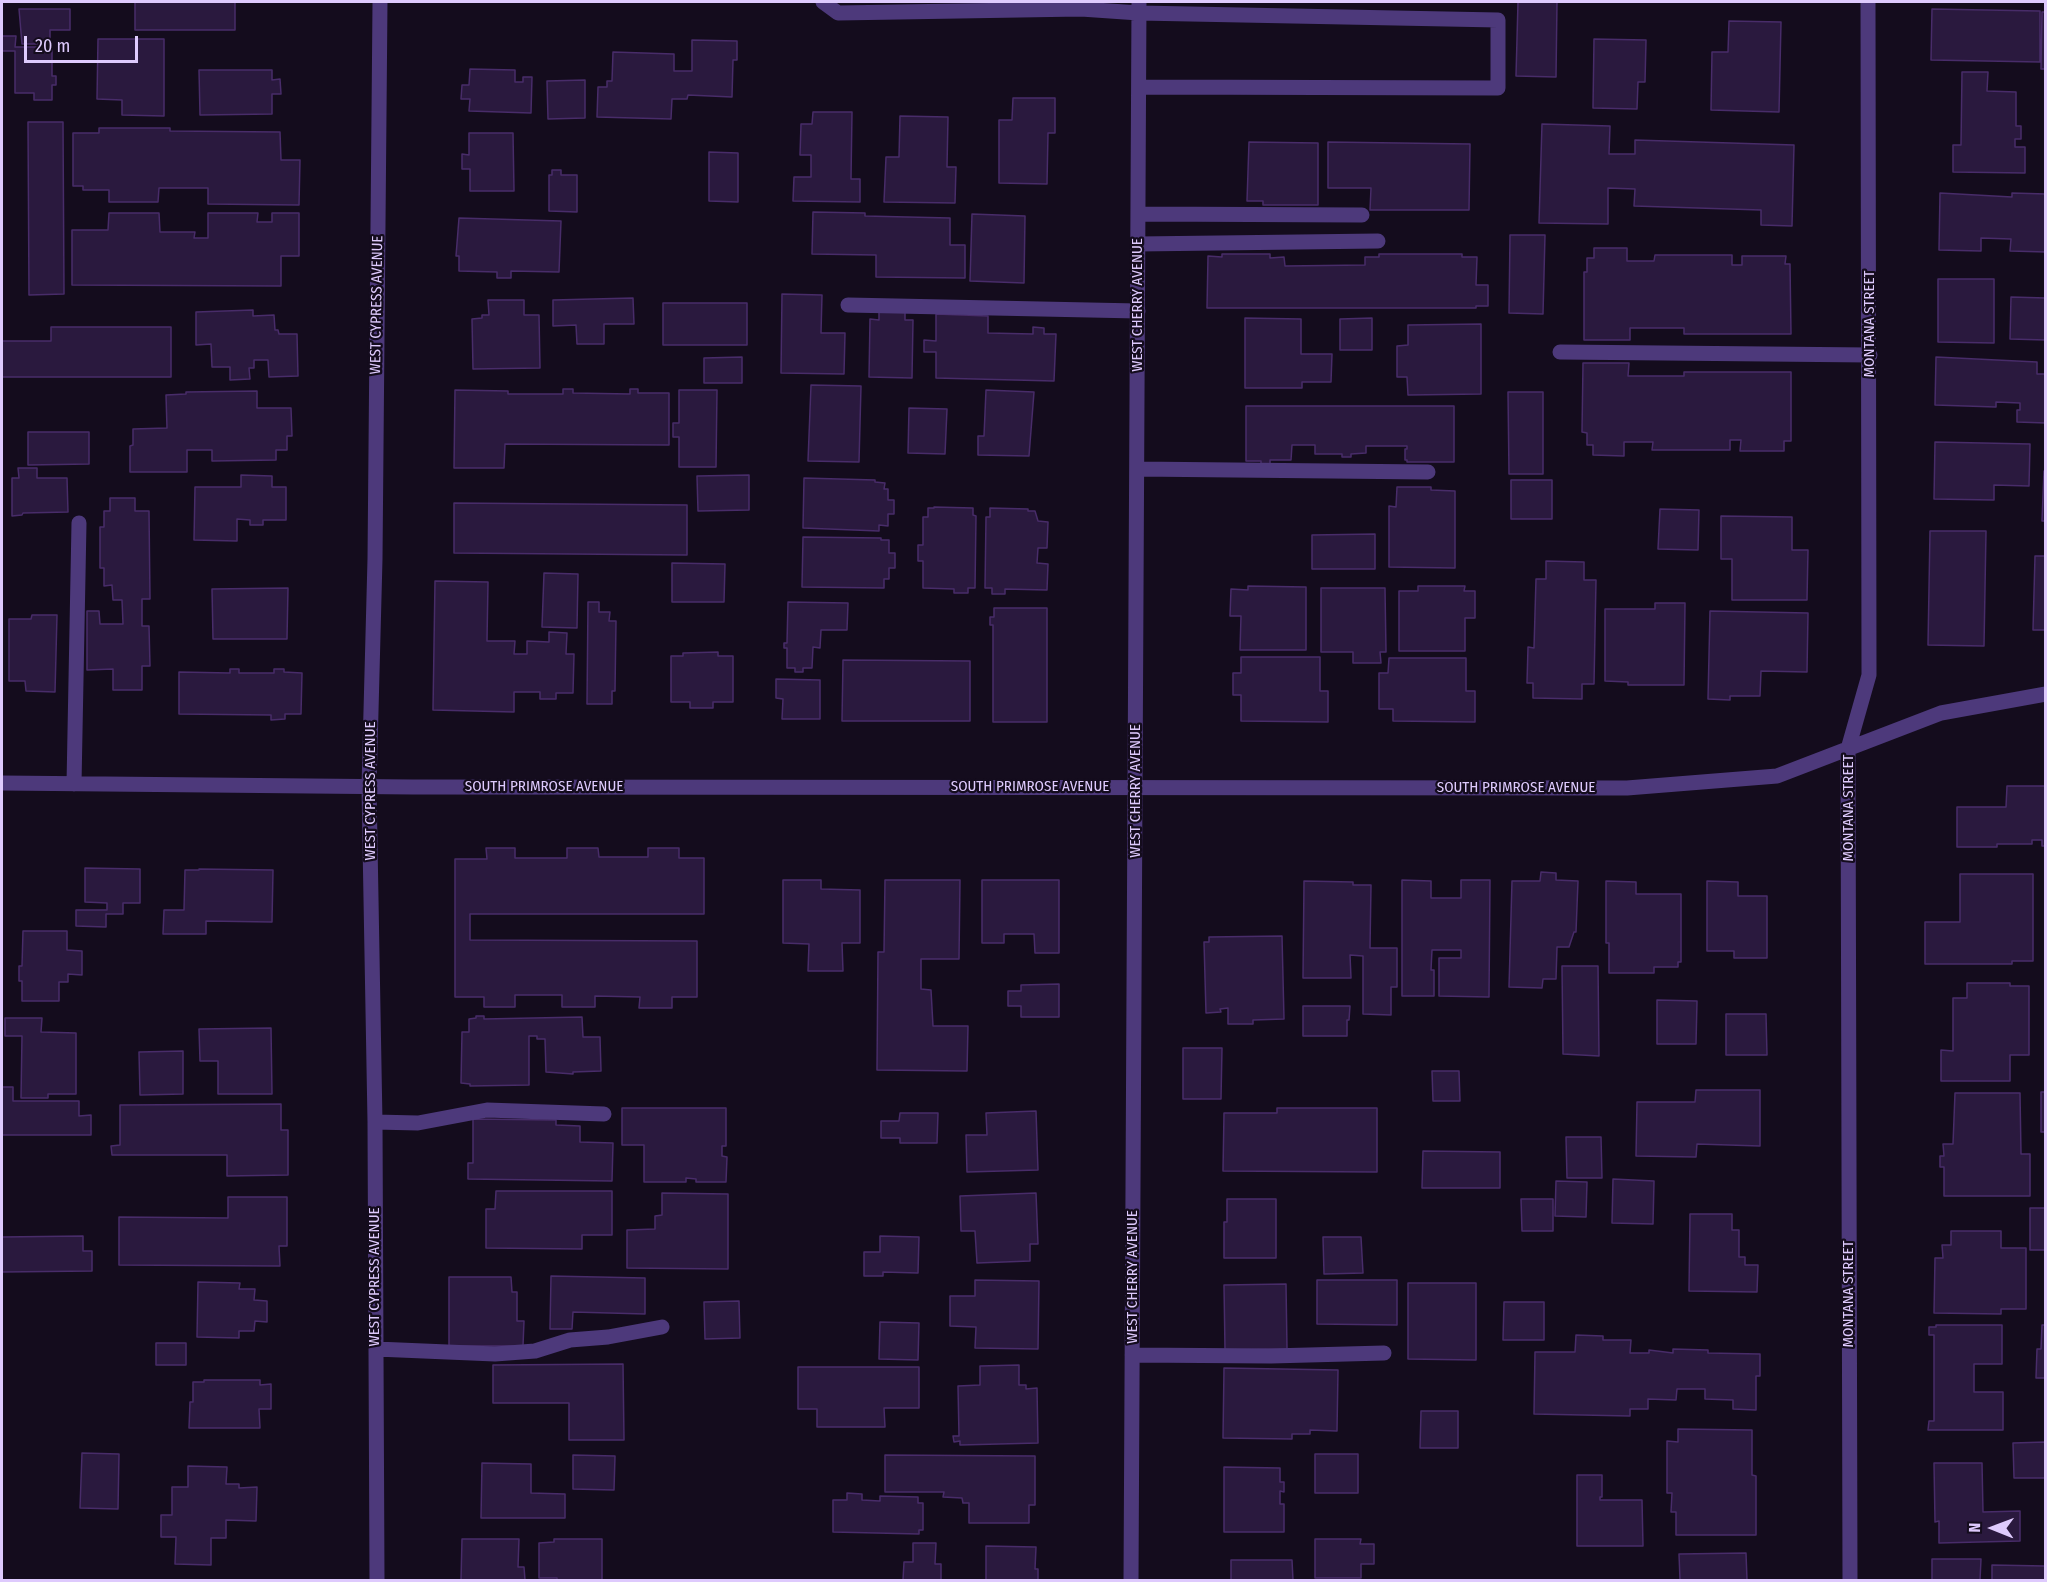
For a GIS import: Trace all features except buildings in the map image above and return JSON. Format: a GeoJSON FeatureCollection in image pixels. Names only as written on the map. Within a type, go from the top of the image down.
{"type":"FeatureCollection","features":[{"type":"Feature","properties":{"kind":"street","name":"WEST CYPRESS AVENUE"},"geometry":{"type":"LineString","coordinates":[[377,1581],[375,1122],[369,787],[375,559],[380,2]]}},
{"type":"Feature","properties":{"kind":"street"},"geometry":{"type":"LineString","coordinates":[[823,2],[838,13],[1139,7],[1498,20],[1498,88],[1139,87]]}},
{"type":"Feature","properties":{"kind":"street","name":"MONTANA STREET"},"geometry":{"type":"LineString","coordinates":[[1850,1581],[1848,749],[1869,675],[1868,2]]}},
{"type":"Feature","properties":{"kind":"street","name":"WEST CHERRY AVENUE"},"geometry":{"type":"LineString","coordinates":[[1131,1581],[1139,7]]}},
{"type":"Feature","properties":{"kind":"street"},"geometry":{"type":"LineString","coordinates":[[1139,214],[1362,215]]}},
{"type":"Feature","properties":{"kind":"street"},"geometry":{"type":"LineString","coordinates":[[1138,244],[1378,241]]}},
{"type":"Feature","properties":{"kind":"street"},"geometry":{"type":"LineString","coordinates":[[848,305],[1138,311]]}},
{"type":"Feature","properties":{"kind":"street"},"geometry":{"type":"LineString","coordinates":[[1560,352],[1870,355]]}},
{"type":"Feature","properties":{"kind":"street"},"geometry":{"type":"LineString","coordinates":[[1137,469],[1428,472]]}},
{"type":"Feature","properties":{"kind":"street"},"geometry":{"type":"LineString","coordinates":[[74,783],[79,523]]}},
{"type":"Feature","properties":{"kind":"street","name":"SOUTH PRIMROSE AVENUE"},"geometry":{"type":"LineString","coordinates":[[2,783],[369,787],[1627,788],[1777,776],[1941,713],[2046,694]]}},
{"type":"Feature","properties":{"kind":"street"},"geometry":{"type":"LineString","coordinates":[[375,1122],[418,1123],[487,1110],[604,1114]]}},
{"type":"Feature","properties":{"kind":"street"},"geometry":{"type":"LineString","coordinates":[[376,1349],[495,1354],[535,1351],[570,1340],[662,1327]]}},
{"type":"Feature","properties":{"kind":"street"},"geometry":{"type":"LineString","coordinates":[[1132,1355],[1271,1356],[1384,1353]]}}]}
